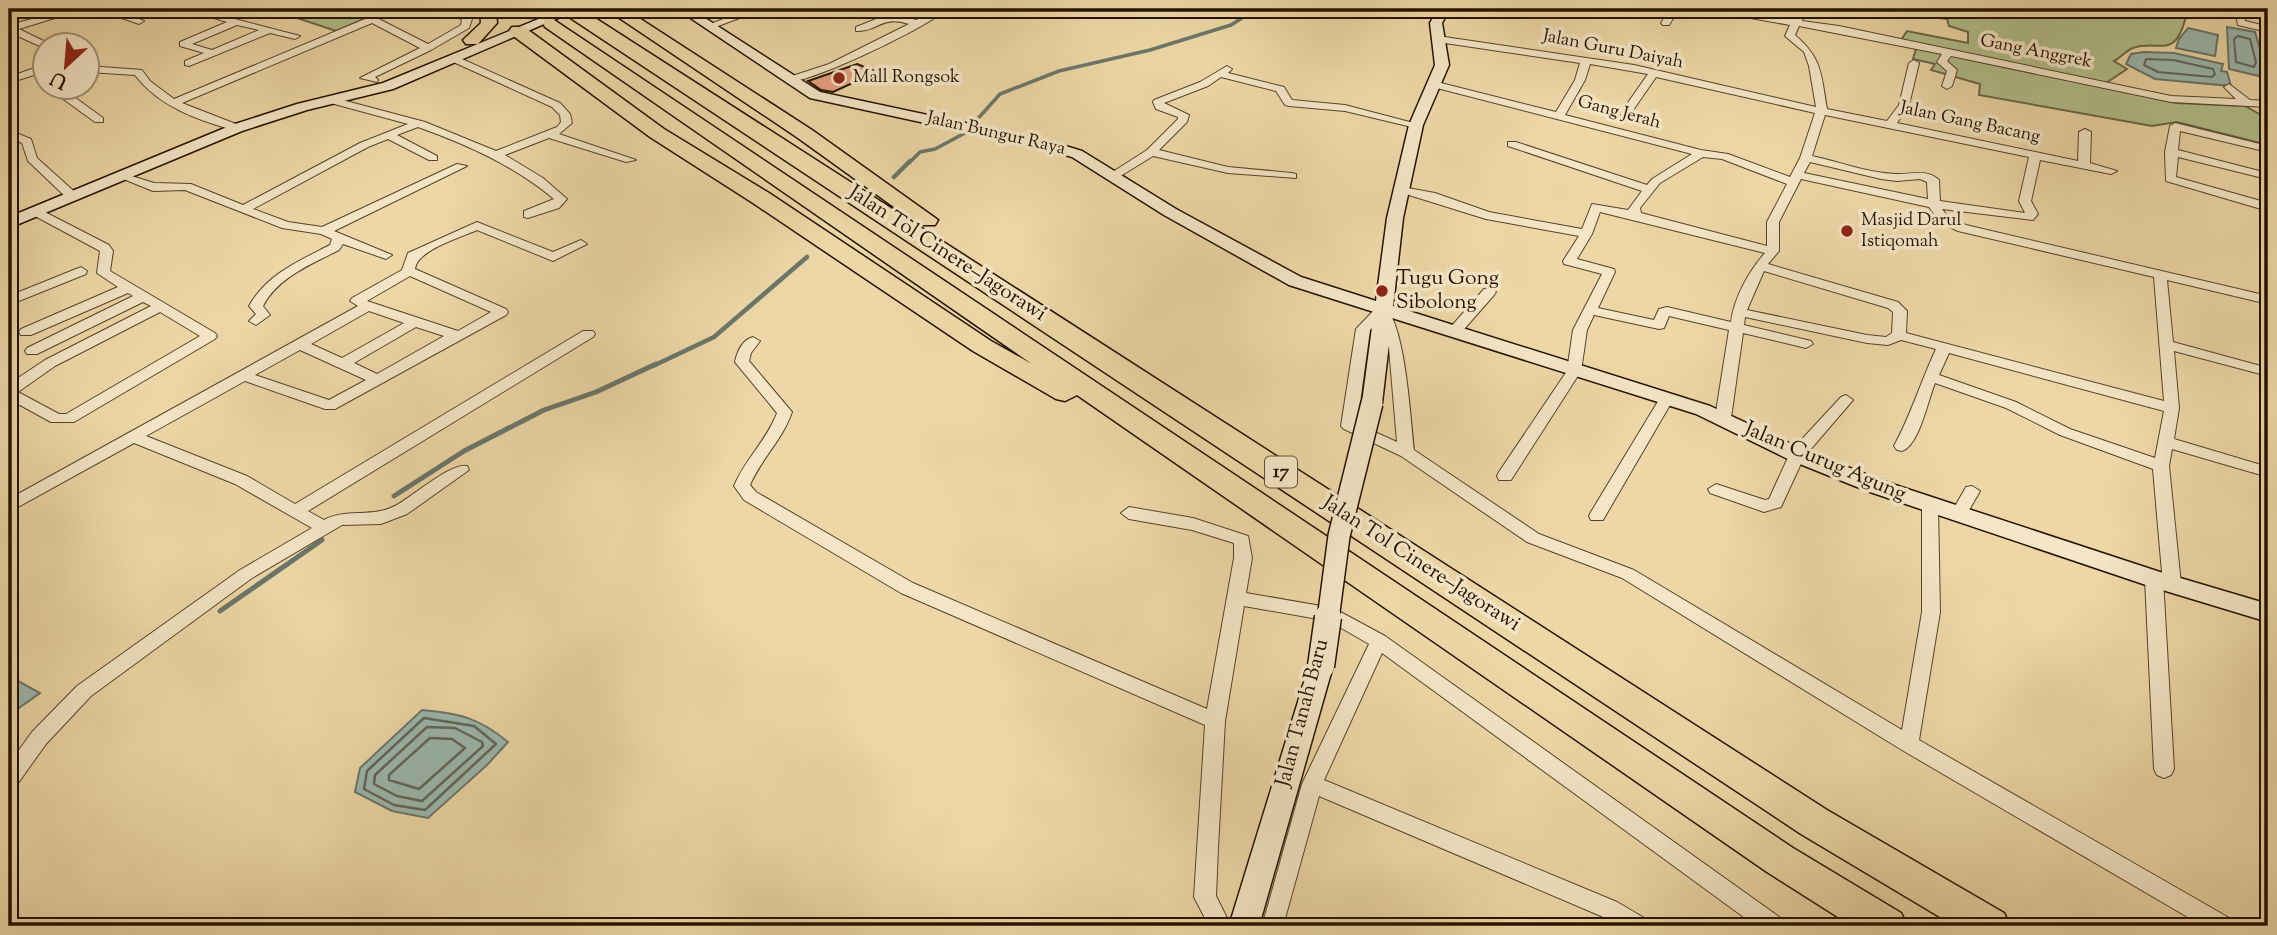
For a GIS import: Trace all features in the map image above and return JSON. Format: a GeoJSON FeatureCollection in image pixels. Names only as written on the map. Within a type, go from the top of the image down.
{"type":"FeatureCollection","features":[{"type":"Feature","properties":{"kind":"highway"},"geometry":{"type":"LineString","coordinates":[[472,40],[487,28],[491,19],[488,9]]}},
{"type":"Feature","properties":{"kind":"highway"},"geometry":{"type":"LineString","coordinates":[[614,9],[805,134],[920,215],[1082,341]]}},
{"type":"Feature","properties":{"kind":"highway","name":"Jalan Tol Cinere–Jagorawi"},"geometry":{"type":"LineString","coordinates":[[562,14],[1082,341],[1814,822],[1990,926]]}},
{"type":"Feature","properties":{"kind":"highway","name":"Jalan Tol Cinere–Jagorawi"},"geometry":{"type":"LineString","coordinates":[[562,14],[1241,493],[1780,860],[1887,926]]}},
{"type":"Feature","properties":{"kind":"highway"},"geometry":{"type":"LineString","coordinates":[[518,31],[657,133],[761,198],[982,346],[1241,493]]}},
{"type":"Feature","properties":{"kind":"street"},"geometry":{"type":"LineString","coordinates":[[10,29],[79,9]]}},
{"type":"Feature","properties":{"kind":"street"},"geometry":{"type":"LineString","coordinates":[[120,9],[125,16],[139,21]]}},
{"type":"Feature","properties":{"kind":"street"},"geometry":{"type":"LineString","coordinates":[[189,9],[295,36]]}},
{"type":"Feature","properties":{"kind":"street"},"geometry":{"type":"LineString","coordinates":[[221,18],[246,9]]}},
{"type":"Feature","properties":{"kind":"street"},"geometry":{"type":"LineString","coordinates":[[352,9],[428,48]]}},
{"type":"Feature","properties":{"kind":"street"},"geometry":{"type":"LineString","coordinates":[[453,9],[467,19],[466,26],[428,48],[365,78],[380,83],[472,40],[562,14]]}},
{"type":"Feature","properties":{"kind":"street","name":"Jalan Bungur Raya"},"geometry":{"type":"LineString","coordinates":[[683,9],[815,95],[895,110],[1066,150],[1115,176],[1269,268],[1331,294],[1382,310]]}},
{"type":"Feature","properties":{"kind":"street"},"geometry":{"type":"LineString","coordinates":[[710,26],[758,9]]}},
{"type":"Feature","properties":{"kind":"street"},"geometry":{"type":"LineString","coordinates":[[835,15],[852,9]]}},
{"type":"Feature","properties":{"kind":"street"},"geometry":{"type":"LineString","coordinates":[[871,9],[919,24]]}},
{"type":"Feature","properties":{"kind":"street"},"geometry":{"type":"LineString","coordinates":[[790,80],[833,66],[932,16],[919,9]]}},
{"type":"Feature","properties":{"kind":"street","name":"Jalan Tanah Baru"},"geometry":{"type":"LineString","coordinates":[[1244,926],[1321,666],[1339,536],[1372,403],[1382,310],[1414,124],[1441,65],[1437,18],[1444,9]]}},
{"type":"Feature","properties":{"kind":"street"},"geometry":{"type":"LineString","coordinates":[[1666,23],[1674,9]]}},
{"type":"Feature","properties":{"kind":"street","name":"Gang Anggrek"},"geometry":{"type":"LineString","coordinates":[[1705,9],[1798,22],[2171,99],[2268,104]]}},
{"type":"Feature","properties":{"kind":"street"},"geometry":{"type":"LineString","coordinates":[[1723,418],[1738,319],[1760,266],[1773,251],[1773,222],[1806,158],[1822,109],[1814,66],[1808,51],[1790,36],[1802,9]]}},
{"type":"Feature","properties":{"kind":"street"},"geometry":{"type":"LineString","coordinates":[[2239,9],[2241,23],[2267,29]]}},
{"type":"Feature","properties":{"kind":"street"},"geometry":{"type":"LineString","coordinates":[[2265,9],[2268,38]]}},
{"type":"Feature","properties":{"kind":"street"},"geometry":{"type":"LineString","coordinates":[[9,223],[237,128],[331,100],[453,58],[562,14]]}},
{"type":"Feature","properties":{"kind":"street"},"geometry":{"type":"LineString","coordinates":[[859,29],[892,16]]}},
{"type":"Feature","properties":{"kind":"street"},"geometry":{"type":"LineString","coordinates":[[173,103],[373,19]]}},
{"type":"Feature","properties":{"kind":"street"},"geometry":{"type":"LineString","coordinates":[[213,53],[183,44],[236,22]]}},
{"type":"Feature","properties":{"kind":"street"},"geometry":{"type":"LineString","coordinates":[[10,29],[32,39]]}},
{"type":"Feature","properties":{"kind":"street"},"geometry":{"type":"LineString","coordinates":[[189,63],[268,30]]}},
{"type":"Feature","properties":{"kind":"street","name":"Jalan Guru Daiyah"},"geometry":{"type":"LineString","coordinates":[[1438,39],[1586,60],[1822,109]]}},
{"type":"Feature","properties":{"kind":"street"},"geometry":{"type":"LineString","coordinates":[[1947,86],[1952,70],[1942,62],[1948,52]]}},
{"type":"Feature","properties":{"kind":"street"},"geometry":{"type":"LineString","coordinates":[[453,58],[556,104],[565,114],[567,122],[551,135],[496,155]]}},
{"type":"Feature","properties":{"kind":"street"},"geometry":{"type":"LineString","coordinates":[[1559,116],[1586,60]]}},
{"type":"Feature","properties":{"kind":"street"},"geometry":{"type":"LineString","coordinates":[[1891,124],[1904,105],[1914,63]]}},
{"type":"Feature","properties":{"kind":"street"},"geometry":{"type":"LineString","coordinates":[[102,70],[138,72],[148,88],[173,103],[237,128]]}},
{"type":"Feature","properties":{"kind":"street"},"geometry":{"type":"LineString","coordinates":[[9,80],[32,71]]}},
{"type":"Feature","properties":{"kind":"street"},"geometry":{"type":"LineString","coordinates":[[102,74],[109,71]]}},
{"type":"Feature","properties":{"kind":"street"},"geometry":{"type":"LineString","coordinates":[[1115,176],[1151,152],[1185,116],[1160,107],[1158,102],[1204,84],[1224,71],[1280,89],[1289,103],[1345,108],[1414,124]]}},
{"type":"Feature","properties":{"kind":"street"},"geometry":{"type":"LineString","coordinates":[[1625,114],[1653,74]]}},
{"type":"Feature","properties":{"kind":"street","name":"Gang Jerah"},"geometry":{"type":"LineString","coordinates":[[1433,84],[1701,153],[1724,156],[1796,179],[1934,204],[2029,217],[2032,214],[2025,201],[2035,155]]}},
{"type":"Feature","properties":{"kind":"street"},"geometry":{"type":"LineString","coordinates":[[2230,87],[2247,103]]}},
{"type":"Feature","properties":{"kind":"street"},"geometry":{"type":"LineString","coordinates":[[331,100],[436,129],[496,155],[532,176],[561,199],[555,205],[528,214]]}},
{"type":"Feature","properties":{"kind":"street"},"geometry":{"type":"LineString","coordinates":[[74,102],[99,120]]}},
{"type":"Feature","properties":{"kind":"street","name":"Jalan Gang Bacang"},"geometry":{"type":"LineString","coordinates":[[1822,109],[2111,171]]}},
{"type":"Feature","properties":{"kind":"street"},"geometry":{"type":"LineString","coordinates":[[243,211],[388,135],[416,124]]}},
{"type":"Feature","properties":{"kind":"street"},"geometry":{"type":"LineString","coordinates":[[2268,149],[2175,126],[2171,152],[2173,182],[2268,206]]}},
{"type":"Feature","properties":{"kind":"street"},"geometry":{"type":"LineString","coordinates":[[2084,165],[2085,132]]}},
{"type":"Feature","properties":{"kind":"street"},"geometry":{"type":"LineString","coordinates":[[9,133],[27,141],[32,159],[73,197]]}},
{"type":"Feature","properties":{"kind":"street"},"geometry":{"type":"LineString","coordinates":[[388,135],[433,158]]}},
{"type":"Feature","properties":{"kind":"street"},"geometry":{"type":"LineString","coordinates":[[551,135],[630,160]]}},
{"type":"Feature","properties":{"kind":"street"},"geometry":{"type":"LineString","coordinates":[[1512,144],[1651,191]]}},
{"type":"Feature","properties":{"kind":"street"},"geometry":{"type":"LineString","coordinates":[[1151,152],[1228,170],[1292,176]]}},
{"type":"Feature","properties":{"kind":"street"},"geometry":{"type":"LineString","coordinates":[[2171,152],[2263,175]]}},
{"type":"Feature","properties":{"kind":"street"},"geometry":{"type":"LineString","coordinates":[[1635,215],[1634,208],[1651,191],[1656,181],[1701,153]]}},
{"type":"Feature","properties":{"kind":"street"},"geometry":{"type":"LineString","coordinates":[[1806,158],[1894,178],[1911,173],[1927,177],[1933,180],[1934,204],[1943,220],[1953,225],[2268,300]]}},
{"type":"Feature","properties":{"kind":"street"},"geometry":{"type":"LineString","coordinates":[[324,231],[461,166]]}},
{"type":"Feature","properties":{"kind":"street"},"geometry":{"type":"LineString","coordinates":[[122,176],[153,187],[187,186],[243,211],[286,225],[324,231],[386,255]]}},
{"type":"Feature","properties":{"kind":"street"},"geometry":{"type":"LineString","coordinates":[[1402,191],[1430,196],[1486,215],[1584,233]]}},
{"type":"Feature","properties":{"kind":"street"},"geometry":{"type":"LineString","coordinates":[[1505,476],[1574,371],[1580,330],[1609,272],[1569,262],[1596,207],[1773,251]]}},
{"type":"Feature","properties":{"kind":"street"},"geometry":{"type":"LineString","coordinates":[[37,212],[105,248],[107,251],[104,273],[210,336],[69,419],[57,419],[9,392],[50,363],[160,307]]}},
{"type":"Feature","properties":{"kind":"street"},"geometry":{"type":"LineString","coordinates":[[409,271],[408,266],[417,253],[473,226],[553,257],[581,244]]}},
{"type":"Feature","properties":{"kind":"street"},"geometry":{"type":"LineString","coordinates":[[256,321],[263,315],[256,306],[260,296],[273,284],[335,247],[339,238]]}},
{"type":"Feature","properties":{"kind":"street"},"geometry":{"type":"LineString","coordinates":[[1760,266],[1893,304],[1900,311],[1899,335]]}},
{"type":"Feature","properties":{"kind":"street"},"geometry":{"type":"LineString","coordinates":[[9,301],[81,271]]}},
{"type":"Feature","properties":{"kind":"street"},"geometry":{"type":"LineString","coordinates":[[409,271],[357,301],[454,336]]}},
{"type":"Feature","properties":{"kind":"street"},"geometry":{"type":"LineString","coordinates":[[245,376],[326,406],[335,405],[454,336],[500,314],[500,309],[409,271]]}},
{"type":"Feature","properties":{"kind":"street"},"geometry":{"type":"LineString","coordinates":[[2160,275],[2172,408],[2168,442],[2161,466],[2164,769]]}},
{"type":"Feature","properties":{"kind":"street"},"geometry":{"type":"LineString","coordinates":[[26,332],[127,288]]}},
{"type":"Feature","properties":{"kind":"street"},"geometry":{"type":"LineString","coordinates":[[1454,332],[1489,292]]}},
{"type":"Feature","properties":{"kind":"street"},"geometry":{"type":"LineString","coordinates":[[32,351],[142,297]]}},
{"type":"Feature","properties":{"kind":"street"},"geometry":{"type":"LineString","coordinates":[[9,506],[368,306]]}},
{"type":"Feature","properties":{"kind":"street"},"geometry":{"type":"LineString","coordinates":[[1406,452],[1396,348],[1382,310],[1363,329],[1349,426],[1406,452],[1533,538],[1628,574],[1909,744],[2223,926]]}},
{"type":"Feature","properties":{"kind":"street","name":"Jalan Curug Agung"},"geometry":{"type":"LineString","coordinates":[[1382,310],[1667,398],[1723,418],[1797,455],[1930,506],[2163,582],[2268,613]]}},
{"type":"Feature","properties":{"kind":"street"},"geometry":{"type":"LineString","coordinates":[[1590,310],[1659,325],[1664,312],[1667,311],[1867,339],[1888,341],[1899,335],[2172,408]]}},
{"type":"Feature","properties":{"kind":"street"},"geometry":{"type":"LineString","coordinates":[[1738,319],[1806,344]]}},
{"type":"Feature","properties":{"kind":"street"},"geometry":{"type":"LineString","coordinates":[[344,363],[415,322]]}},
{"type":"Feature","properties":{"kind":"street"},"geometry":{"type":"LineString","coordinates":[[297,510],[588,334]]}},
{"type":"Feature","properties":{"kind":"street"},"geometry":{"type":"LineString","coordinates":[[754,341],[744,352],[742,362],[785,412],[774,437],[747,473],[742,486],[750,496],[907,588],[1215,721]]}},
{"type":"Feature","properties":{"kind":"street"},"geometry":{"type":"LineString","coordinates":[[302,345],[379,380]]}},
{"type":"Feature","properties":{"kind":"street"},"geometry":{"type":"LineString","coordinates":[[2168,345],[2268,372]]}},
{"type":"Feature","properties":{"kind":"street"},"geometry":{"type":"LineString","coordinates":[[1902,446],[1916,420],[1921,399],[1944,347]]}},
{"type":"Feature","properties":{"kind":"street"},"geometry":{"type":"LineString","coordinates":[[1932,377],[2011,405],[2065,432],[2161,466]]}},
{"type":"Feature","properties":{"kind":"street"},"geometry":{"type":"LineString","coordinates":[[1597,516],[1667,398]]}},
{"type":"Feature","properties":{"kind":"street"},"geometry":{"type":"LineString","coordinates":[[1716,489],[1764,506],[1775,503],[1797,455],[1846,400]]}},
{"type":"Feature","properties":{"kind":"street"},"geometry":{"type":"LineString","coordinates":[[135,438],[242,480],[323,527]]}},
{"type":"Feature","properties":{"kind":"street"},"geometry":{"type":"LineString","coordinates":[[2168,442],[2268,472]]}},
{"type":"Feature","properties":{"kind":"street"},"geometry":{"type":"LineString","coordinates":[[9,780],[38,738],[84,691],[246,574],[323,527],[355,517],[380,518],[395,513],[461,470]]}},
{"type":"Feature","properties":{"kind":"street"},"geometry":{"type":"LineString","coordinates":[[1958,515],[1972,491]]}},
{"type":"Feature","properties":{"kind":"street"},"geometry":{"type":"LineString","coordinates":[[1909,744],[1931,612],[1930,506]]}},
{"type":"Feature","properties":{"kind":"street"},"geometry":{"type":"LineString","coordinates":[[1129,513],[1193,524],[1242,540],[1243,558],[1215,721],[1205,897],[1220,926]]}},
{"type":"Feature","properties":{"kind":"street"},"geometry":{"type":"LineString","coordinates":[[1236,598],[1334,615],[1379,641],[1774,926]]}},
{"type":"Feature","properties":{"kind":"street"},"geometry":{"type":"LineString","coordinates":[[1270,926],[1274,922],[1312,784],[1367,672],[1379,641]]}},
{"type":"Feature","properties":{"kind":"street"},"geometry":{"type":"LineString","coordinates":[[1312,784],[1609,909],[1638,926]]}},
{"type":"Feature","properties":{"kind":"green space"},"geometry":{"type":"Polygon","coordinates":[[[270,9],[342,10],[367,18],[336,31],[270,9]]]}},
{"type":"Feature","properties":{"kind":"green space"},"geometry":{"type":"Polygon","coordinates":[[[1892,9],[2167,9],[2186,17],[2176,39],[2165,46],[2143,46],[2128,50],[2114,61],[2127,69],[2103,85],[2176,103],[2245,106],[2268,119],[2268,145],[2177,122],[2152,126],[1979,95],[1980,84],[1931,70],[1935,64],[1913,59],[1917,46],[1899,43],[1907,31],[1968,43],[1968,32],[1949,26],[1947,19],[1894,12],[1892,9]]]}},
{"type":"Feature","properties":{"kind":"water"},"geometry":{"type":"Polygon","coordinates":[[[2227,27],[2255,32],[2264,63],[2259,76],[2229,69],[2227,27]]]}},
{"type":"Feature","properties":{"kind":"water"},"geometry":{"type":"Polygon","coordinates":[[[2188,28],[2218,35],[2215,56],[2176,48],[2188,28]]]}},
{"type":"Feature","properties":{"kind":"water"},"geometry":{"type":"Polygon","coordinates":[[[2174,53],[2223,64],[2221,71],[2227,72],[2231,86],[2155,79],[2126,64],[2131,54],[2174,53]]]}},
{"type":"Feature","properties":{"kind":"water"},"geometry":{"type":"Polygon","coordinates":[[[9,676],[40,693],[9,715],[9,676]]]}},
{"type":"Feature","properties":{"kind":"water"},"geometry":{"type":"Polygon","coordinates":[[[422,710],[468,718],[488,727],[508,742],[487,765],[428,818],[392,811],[355,792],[360,768],[422,710]]]}},
{"type":"Feature","properties":{"kind":"building","name":"Mall Rongsok"},"geometry":{"type":"Polygon","coordinates":[[[857,64],[877,72],[833,92],[821,90],[808,81],[857,64]]]}},
{"type":"Feature","properties":{"kind":"waterway"},"geometry":{"type":"LineString","coordinates":[[909,163],[920,152],[935,149],[965,133],[1000,94],[1059,71],[1150,50],[1231,25],[1242,18],[1247,9]]}},
{"type":"Feature","properties":{"kind":"waterway"},"geometry":{"type":"LineString","coordinates":[[894,177],[910,161]]}},
{"type":"Feature","properties":{"kind":"waterway"},"geometry":{"type":"LineString","coordinates":[[653,366],[714,337],[807,257]]}},
{"type":"Feature","properties":{"kind":"waterway"},"geometry":{"type":"LineString","coordinates":[[394,496],[464,451],[544,410],[596,392],[656,364]]}},
{"type":"Feature","properties":{"kind":"waterway"},"geometry":{"type":"LineString","coordinates":[[220,611],[322,540]]}},
{"type":"Feature","properties":{"kind":"tunnel"},"geometry":{"type":"LineString","coordinates":[[529,9],[551,23]]}},
{"type":"Feature","properties":{"kind":"place","name":"Mall Rongsok"},"geometry":{"type":"Point","coordinates":[839,78]}},
{"type":"Feature","properties":{"kind":"place","name":"Masjid Darul Istiqomah"},"geometry":{"type":"Point","coordinates":[1847,231]}},
{"type":"Feature","properties":{"kind":"place","name":"Tugu Gong Sibolong"},"geometry":{"type":"Point","coordinates":[1382,291]}}]}
